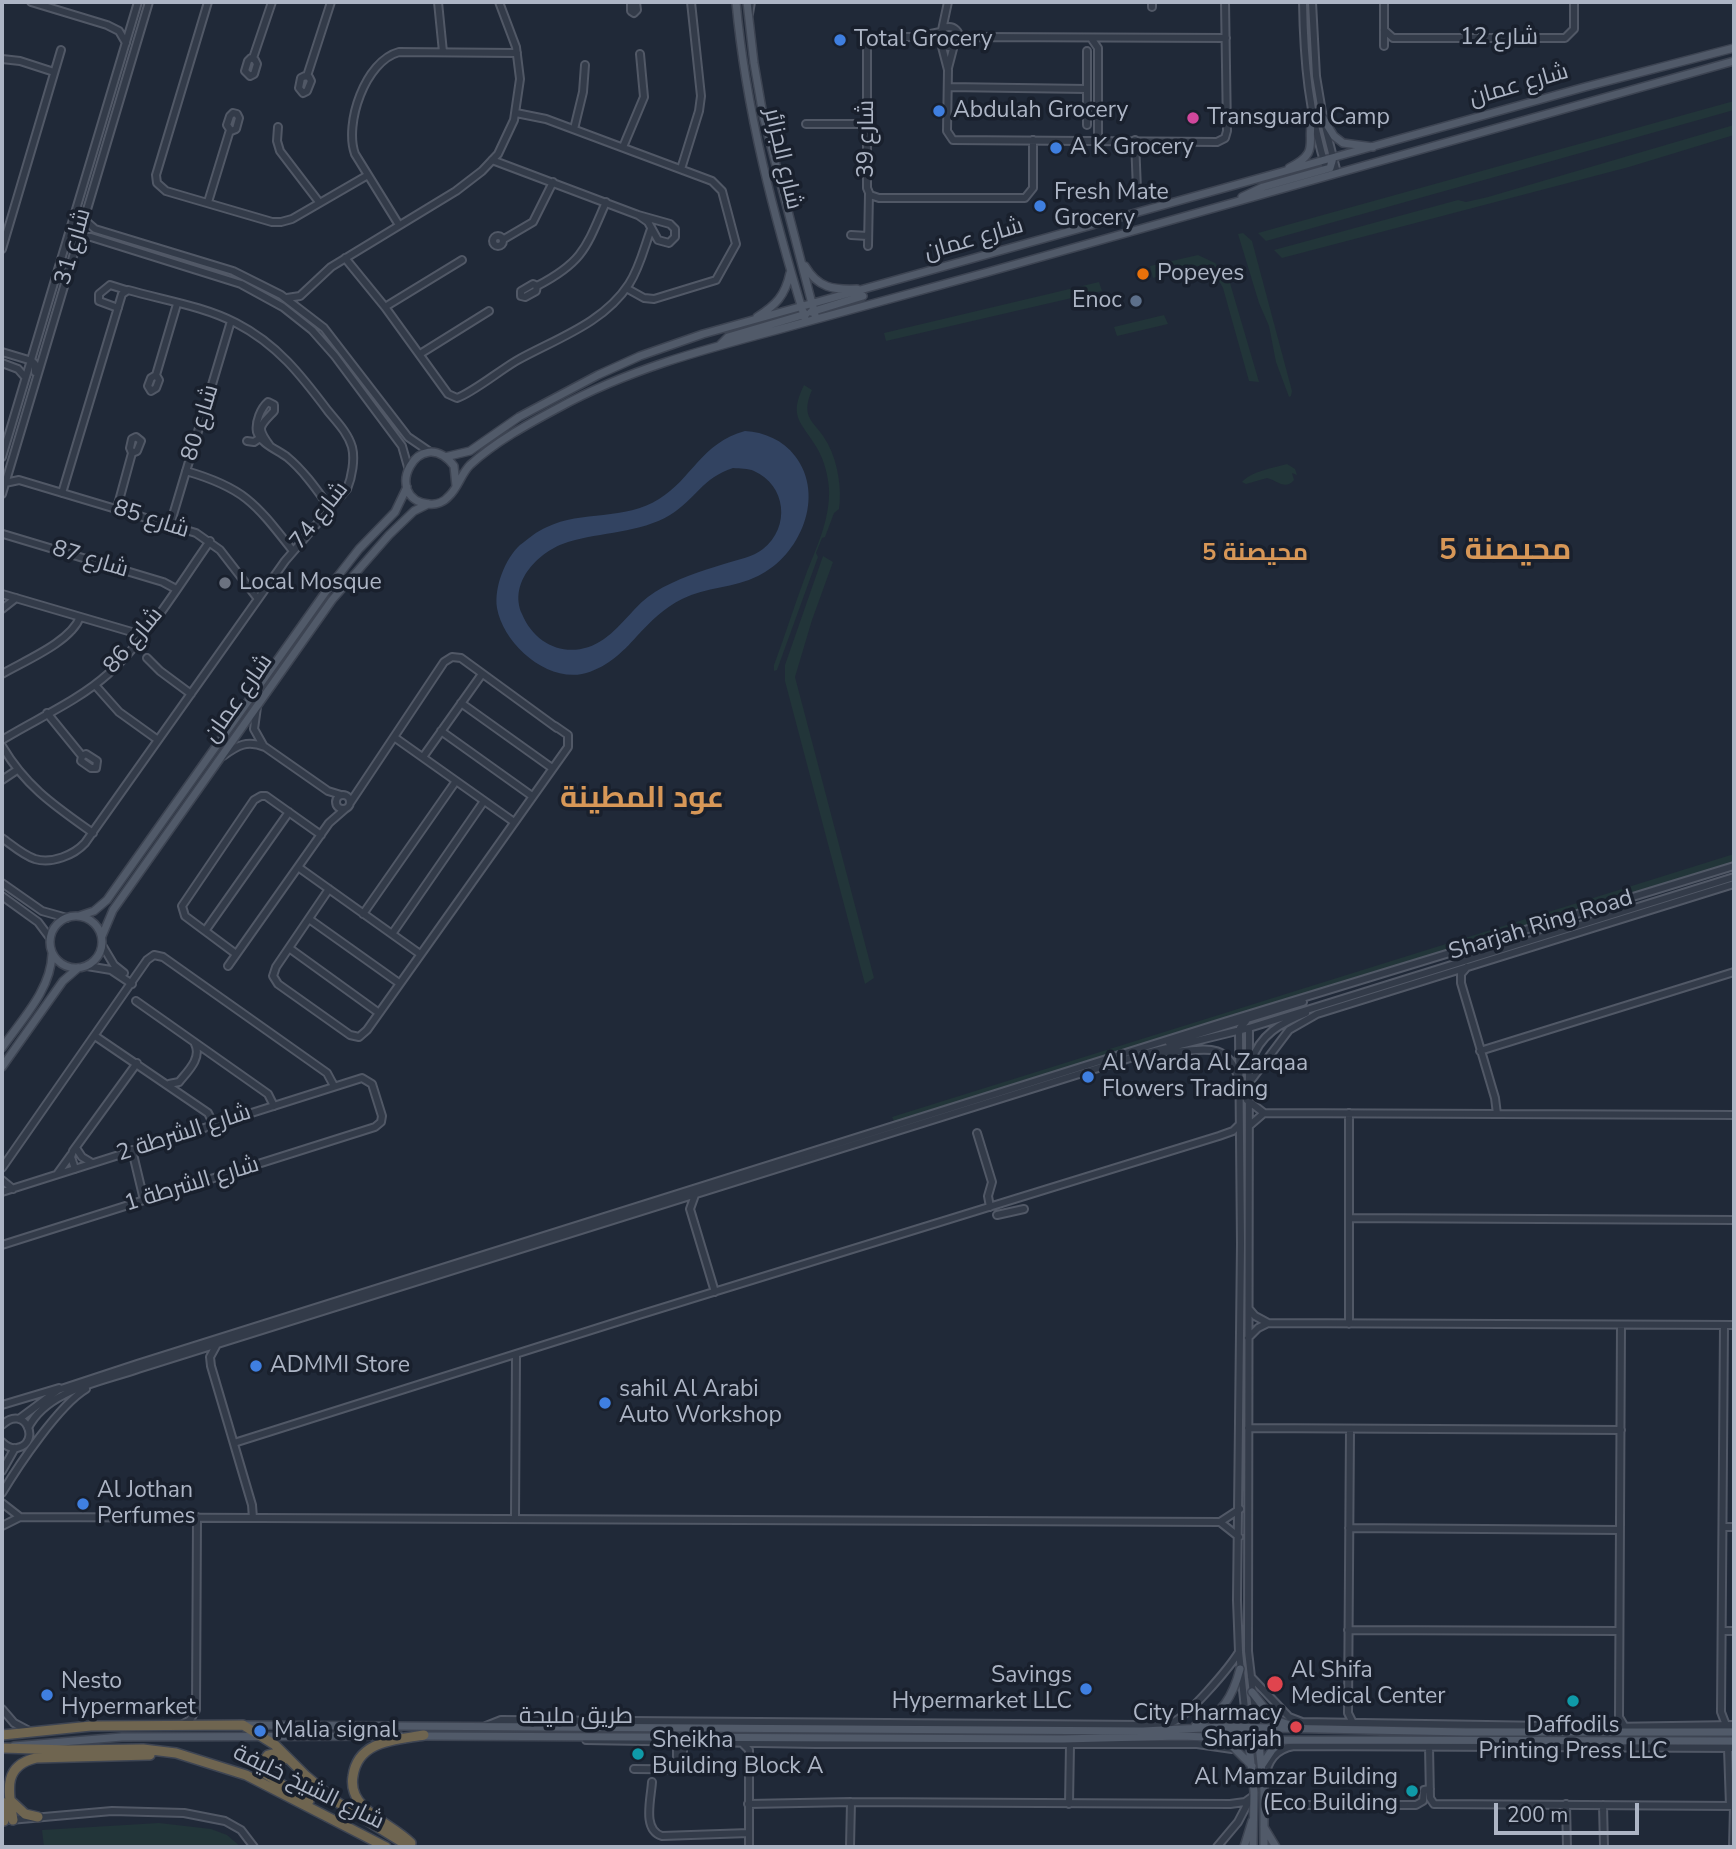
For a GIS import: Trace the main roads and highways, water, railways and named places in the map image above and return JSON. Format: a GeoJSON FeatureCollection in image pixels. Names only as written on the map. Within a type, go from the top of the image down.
{"type":"FeatureCollection","features":[{"type":"Feature","properties":{"kind":"highway"},"geometry":{"type":"LineString","coordinates":[[2,1735],[91,1726],[243,1725]]}},
{"type":"Feature","properties":{"kind":"highway","name":"شارع الشيخ خليفة"},"geometry":{"type":"LineString","coordinates":[[243,1725],[265,1737],[305,1776],[348,1810],[412,1847]]}},
{"type":"Feature","properties":{"kind":"highway"},"geometry":{"type":"LineString","coordinates":[[412,1847],[405,1837],[364,1808],[356,1796],[353,1774],[362,1755],[373,1746],[424,1735]]}},
{"type":"Feature","properties":{"kind":"highway","name":"شارع الشيخ خليفة"},"geometry":{"type":"LineString","coordinates":[[4,1747],[18,1750],[168,1751],[246,1775],[386,1847]]}},
{"type":"Feature","properties":{"kind":"highway"},"geometry":{"type":"LineString","coordinates":[[305,1776],[276,1754],[268,1755],[261,1764],[265,1775],[359,1829],[365,1836]]}},
{"type":"Feature","properties":{"kind":"highway"},"geometry":{"type":"LineString","coordinates":[[37,1817],[19,1810],[6,1813],[12,1775],[24,1762],[36,1758],[146,1755],[192,1758]]}},
{"type":"Feature","properties":{"kind":"main road","name":"شارع الجزائر"},"geometry":{"type":"LineString","coordinates":[[736,2],[751,110],[790,269],[807,317]]}},
{"type":"Feature","properties":{"kind":"main road","name":"شارع الجزائر"},"geometry":{"type":"LineString","coordinates":[[749,2],[748,19],[763,115],[813,308],[807,317]]}},
{"type":"Feature","properties":{"kind":"main road","name":"شارع عمان"},"geometry":{"type":"LineString","coordinates":[[1329,170],[1333,158],[1734,48]]}},
{"type":"Feature","properties":{"kind":"main road","name":"شارع عمان"},"geometry":{"type":"LineString","coordinates":[[456,486],[474,461],[524,427],[567,403],[647,368],[807,317],[1236,202],[1329,170],[1734,61]]}},
{"type":"Feature","properties":{"kind":"main road"},"geometry":{"type":"LineString","coordinates":[[1282,173],[1300,162],[1309,151],[1312,141],[1312,117]]}},
{"type":"Feature","properties":{"kind":"main road"},"geometry":{"type":"LineString","coordinates":[[1323,118],[1334,136],[1343,143],[1374,147]]}},
{"type":"Feature","properties":{"kind":"main road","name":"شارع عمان"},"geometry":{"type":"LineString","coordinates":[[807,317],[813,308],[868,289],[1282,173],[1329,170]]}},
{"type":"Feature","properties":{"kind":"main road"},"geometry":{"type":"LineString","coordinates":[[800,257],[813,277],[823,285],[837,290],[868,289]]}},
{"type":"Feature","properties":{"kind":"main road"},"geometry":{"type":"LineString","coordinates":[[750,321],[774,307],[781,299],[790,269]]}},
{"type":"Feature","properties":{"kind":"main road"},"geometry":{"type":"LineString","coordinates":[[813,308],[880,291],[892,283]]}},
{"type":"Feature","properties":{"kind":"main road","name":"شارع عمان"},"geometry":{"type":"LineString","coordinates":[[445,457],[470,451],[526,414],[612,368],[676,343],[750,321],[807,317]]}},
{"type":"Feature","properties":{"kind":"main road"},"geometry":{"type":"LineString","coordinates":[[432,453],[445,457],[456,473],[456,486],[449,497],[437,503],[418,501],[405,480],[408,467],[416,458],[432,453]]}},
{"type":"Feature","properties":{"kind":"main road","name":"شارع عمان"},"geometry":{"type":"LineString","coordinates":[[79,916],[94,911],[107,900],[327,590],[351,559],[399,507],[407,486]]}},
{"type":"Feature","properties":{"kind":"main road","name":"شارع عمان"},"geometry":{"type":"LineString","coordinates":[[102,936],[113,910],[319,617],[353,575],[410,515],[421,506],[430,504]]}},
{"type":"Feature","properties":{"kind":"main road"},"geometry":{"type":"LineString","coordinates":[[2,1048],[45,987],[51,969],[51,938],[54,928],[67,918],[79,916],[91,921],[102,936],[98,955],[63,981],[2,1067]]}},
{"type":"Feature","properties":{"kind":"main road"},"geometry":{"type":"LineString","coordinates":[[52,953],[65,966],[78,968]]}},
{"type":"Feature","properties":{"kind":"main road"},"geometry":{"type":"LineString","coordinates":[[1189,1728],[1219,1712],[1231,1696],[1240,1669]]}},
{"type":"Feature","properties":{"kind":"main road"},"geometry":{"type":"LineString","coordinates":[[1252,1692],[1273,1719],[1306,1730]]}},
{"type":"Feature","properties":{"kind":"main road","name":"طريق مليحة"},"geometry":{"type":"LineString","coordinates":[[243,1725],[484,1728],[734,1725],[1143,1731],[1189,1728],[1258,1734],[1283,1740],[1485,1740],[1732,1746]]}},
{"type":"Feature","properties":{"kind":"main road"},"geometry":{"type":"LineString","coordinates":[[1569,1733],[1583,1726]]}},
{"type":"Feature","properties":{"kind":"main road"},"geometry":{"type":"LineString","coordinates":[[1264,1847],[1263,1781],[1258,1734],[1351,1727]]}},
{"type":"Feature","properties":{"kind":"main road","name":"طريق مليحة"},"geometry":{"type":"LineString","coordinates":[[1258,1734],[1351,1727],[1569,1733],[1734,1732]]}},
{"type":"Feature","properties":{"kind":"main road"},"geometry":{"type":"LineString","coordinates":[[1213,1738],[1226,1734],[1248,1733],[1255,1818],[1253,1847]]}},
{"type":"Feature","properties":{"kind":"main road","name":"طريق مليحة"},"geometry":{"type":"LineString","coordinates":[[4,1747],[122,1737],[424,1735],[1213,1738]]}},
{"type":"Feature","properties":{"kind":"main road"},"geometry":{"type":"LineString","coordinates":[[816,1744],[824,1738]]}},
{"type":"Feature","properties":{"kind":"main road"},"geometry":{"type":"LineString","coordinates":[[885,1738],[895,1744]]}},
{"type":"Feature","properties":{"kind":"main road"},"geometry":{"type":"LineString","coordinates":[[1213,1738],[1237,1751],[1252,1766]]}},
{"type":"Feature","properties":{"kind":"main road"},"geometry":{"type":"LineString","coordinates":[[1261,1766],[1283,1740]]}},
{"type":"Feature","properties":{"kind":"main road"},"geometry":{"type":"LineString","coordinates":[[1485,1740],[1492,1746]]}},
{"type":"Feature","properties":{"kind":"main road"},"geometry":{"type":"LineString","coordinates":[[1244,1847],[1255,1818]]}},
{"type":"Feature","properties":{"kind":"main road"},"geometry":{"type":"LineString","coordinates":[[1264,1826],[1276,1847]]}},
{"type":"Feature","properties":{"kind":"water"},"geometry":{"type":"Polygon","coordinates":[[[745,431],[773,438],[790,450],[804,472],[808,506],[804,524],[786,554],[773,567],[758,576],[691,595],[675,603],[653,620],[619,654],[590,672],[568,675],[554,672],[528,657],[508,634],[497,608],[497,591],[502,574],[520,545],[540,531],[560,522],[646,506],[670,491],[707,453],[730,437],[745,431]],[[733,468],[714,477],[679,509],[658,521],[633,529],[568,542],[537,560],[529,569],[519,591],[522,614],[528,626],[546,643],[557,647],[568,650],[592,646],[611,634],[641,603],[663,587],[763,549],[778,530],[781,507],[778,496],[765,477],[752,470],[733,468]]]}},
{"type":"Feature","properties":{"kind":"place","name":"Total Grocery"},"geometry":{"type":"Point","coordinates":[840,40]}},
{"type":"Feature","properties":{"kind":"place","name":"Abdulah Grocery"},"geometry":{"type":"Point","coordinates":[939,111]}},
{"type":"Feature","properties":{"kind":"place","name":"Transguard Camp"},"geometry":{"type":"Point","coordinates":[1193,118]}},
{"type":"Feature","properties":{"kind":"place","name":"A K Grocery"},"geometry":{"type":"Point","coordinates":[1056,148]}},
{"type":"Feature","properties":{"kind":"place","name":"Fresh Mate Grocery"},"geometry":{"type":"Point","coordinates":[1040,206]}},
{"type":"Feature","properties":{"kind":"place","name":"Popeyes"},"geometry":{"type":"Point","coordinates":[1143,274]}},
{"type":"Feature","properties":{"kind":"place","name":"Enoc"},"geometry":{"type":"Point","coordinates":[1136,301]}},
{"type":"Feature","properties":{"kind":"place","name":"Local Mosque"},"geometry":{"type":"Point","coordinates":[225,583]}},
{"type":"Feature","properties":{"kind":"place","name":"Al Warda Al Zarqaa Flowers Trading"},"geometry":{"type":"Point","coordinates":[1088,1077]}},
{"type":"Feature","properties":{"kind":"place","name":"ADMMI Store"},"geometry":{"type":"Point","coordinates":[256,1366]}},
{"type":"Feature","properties":{"kind":"place","name":"sahil Al Arabi Auto Workshop"},"geometry":{"type":"Point","coordinates":[605,1403]}},
{"type":"Feature","properties":{"kind":"place","name":"Al Jothan Perfumes"},"geometry":{"type":"Point","coordinates":[83,1504]}},
{"type":"Feature","properties":{"kind":"place","name":"Al Shifa Medical Center"},"geometry":{"type":"Point","coordinates":[1275,1684]}},
{"type":"Feature","properties":{"kind":"place","name":"Savings Hypermarket LLC"},"geometry":{"type":"Point","coordinates":[1086,1689]}},
{"type":"Feature","properties":{"kind":"place","name":"Nesto Hypermarket"},"geometry":{"type":"Point","coordinates":[47,1695]}},
{"type":"Feature","properties":{"kind":"place","name":"Daffodils Printing Press LLC"},"geometry":{"type":"Point","coordinates":[1573,1701]}},
{"type":"Feature","properties":{"kind":"place","name":"City Pharmacy Sharjah"},"geometry":{"type":"Point","coordinates":[1296,1727]}},
{"type":"Feature","properties":{"kind":"place","name":"Malia signal"},"geometry":{"type":"Point","coordinates":[260,1731]}},
{"type":"Feature","properties":{"kind":"place","name":"Sheikha Building Block A"},"geometry":{"type":"Point","coordinates":[638,1754]}},
{"type":"Feature","properties":{"kind":"place","name":"Al Mamzar Building (Eco Building"},"geometry":{"type":"Point","coordinates":[1412,1791]}},
{"type":"Feature","properties":{"kind":"district","name":"محيصنة 5"},"geometry":{"type":"Point","coordinates":[1505,552]}},
{"type":"Feature","properties":{"kind":"district","name":"محيصنة 5"},"geometry":{"type":"Point","coordinates":[1255,554]}},
{"type":"Feature","properties":{"kind":"district","name":"عود المطينة"},"geometry":{"type":"Point","coordinates":[642,800]}}]}
